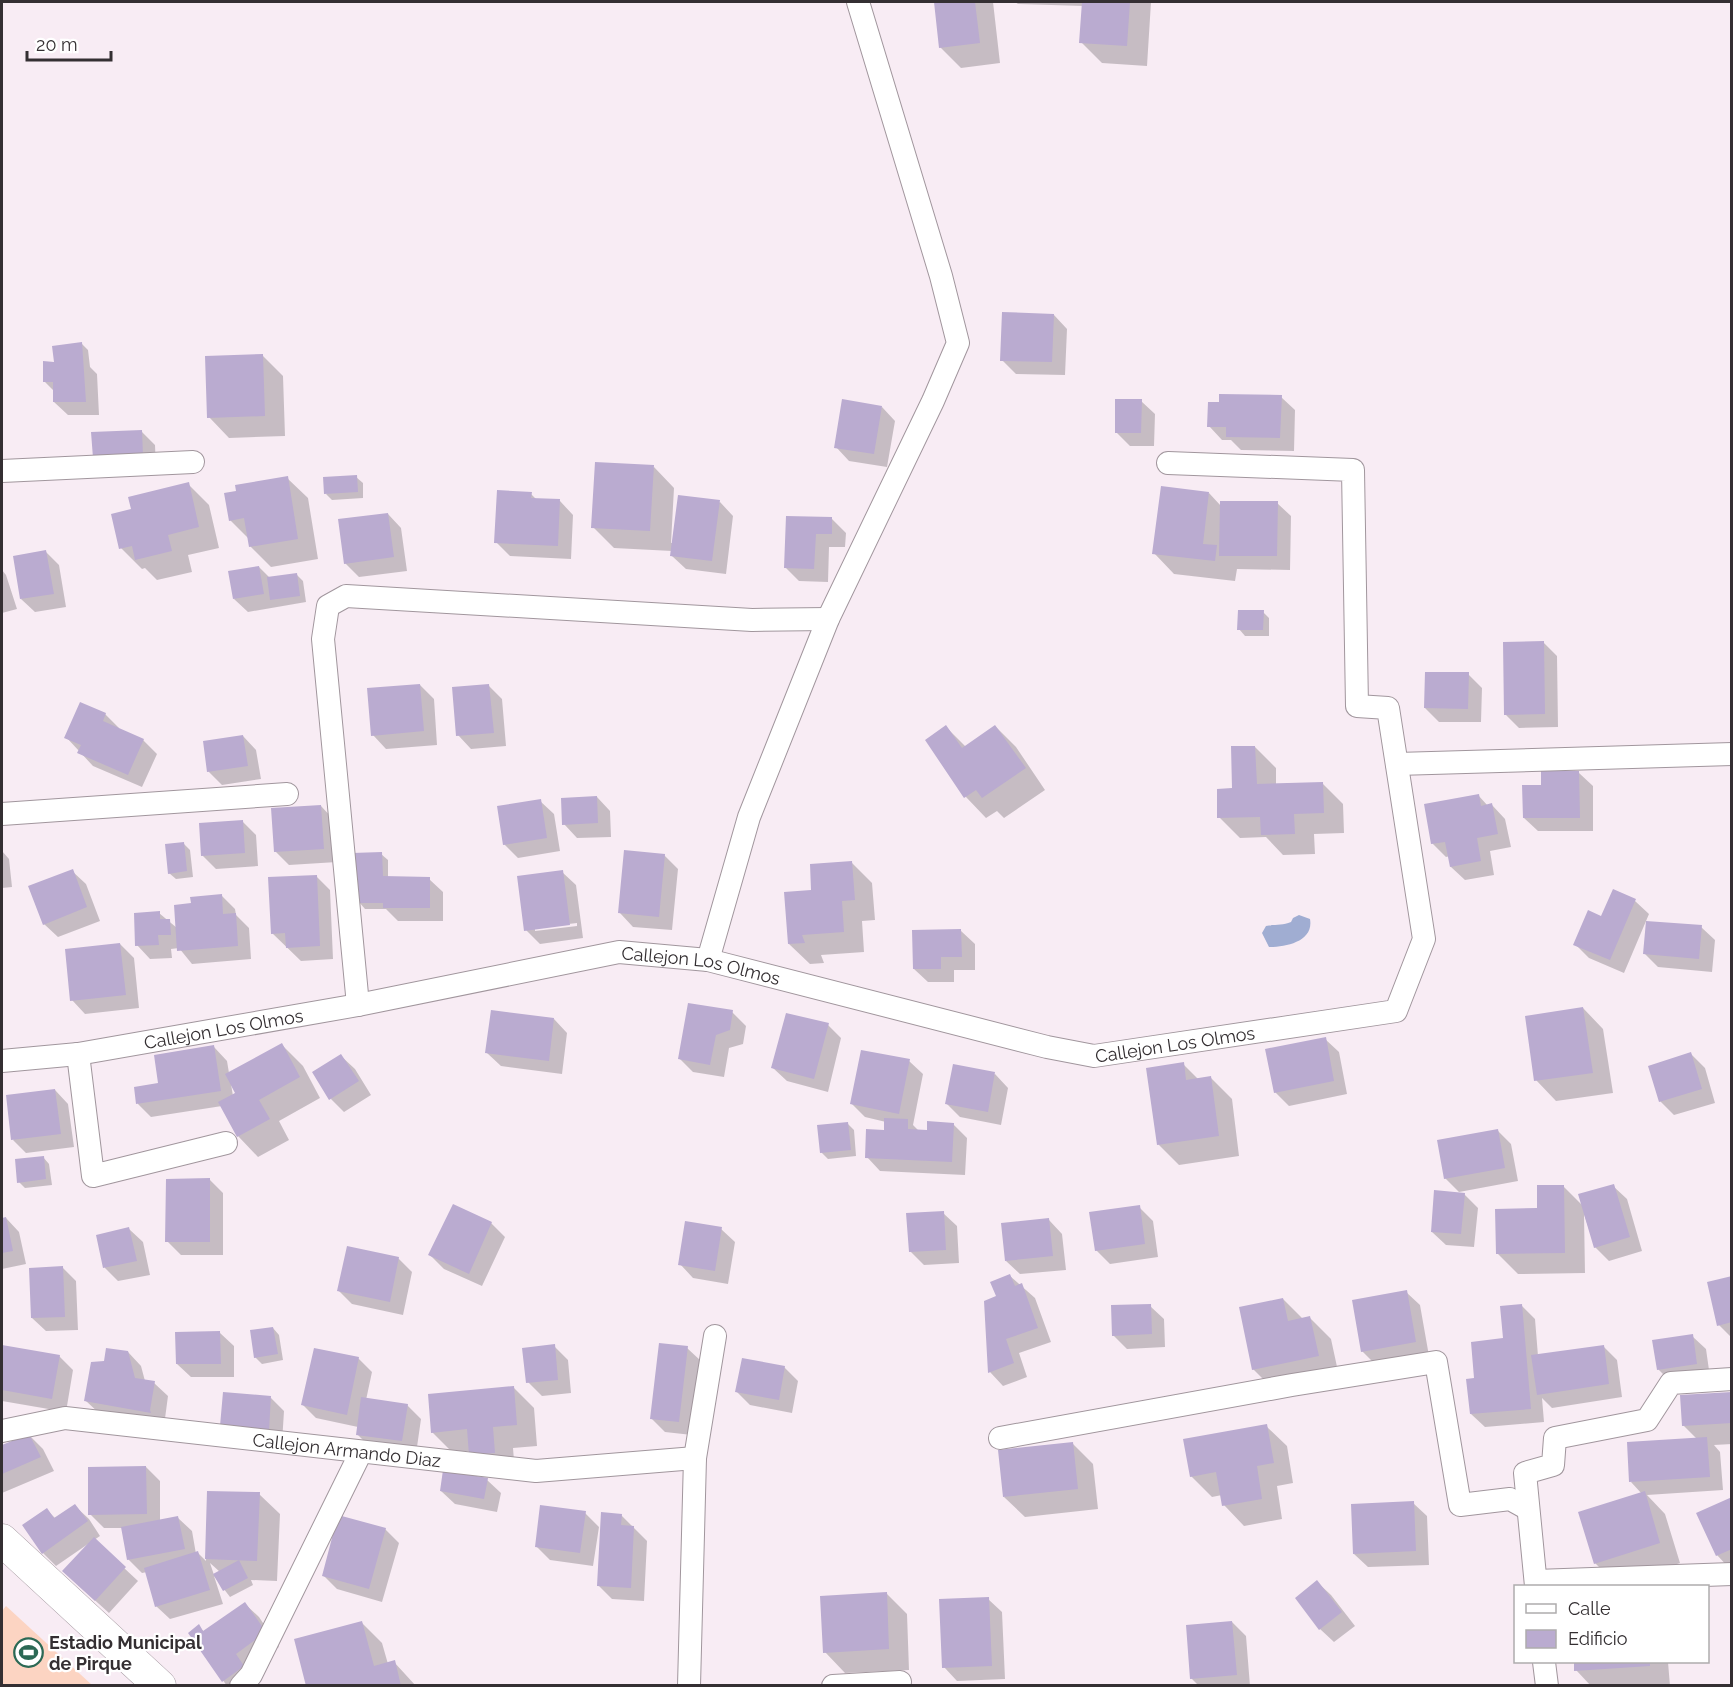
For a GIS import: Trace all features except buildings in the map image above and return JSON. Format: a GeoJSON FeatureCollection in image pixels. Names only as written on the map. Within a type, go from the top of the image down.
{"type":"FeatureCollection","features":[{"type":"Feature","properties":{"kind":"main road"},"geometry":{"type":"LineString","coordinates":[[2,1540],[160,1686]]}},
{"type":"Feature","properties":{"kind":"street"},"geometry":{"type":"LineString","coordinates":[[708,960],[749,817],[828,619],[933,401],[958,343],[941,276],[858,2]]}},
{"type":"Feature","properties":{"kind":"street"},"geometry":{"type":"LineString","coordinates":[[2,471],[193,462]]}},
{"type":"Feature","properties":{"kind":"street"},"geometry":{"type":"LineString","coordinates":[[1168,463],[1353,470],[1357,706],[1388,708],[1397,764],[1731,754]]}},
{"type":"Feature","properties":{"kind":"street"},"geometry":{"type":"LineString","coordinates":[[358,1005],[323,639],[328,606],[346,596],[752,620],[828,619]]}},
{"type":"Feature","properties":{"kind":"street","name":"Callejon Los Olmos"},"geometry":{"type":"LineString","coordinates":[[2,1061],[78,1054],[358,1005],[619,952],[708,960],[1047,1047],[1094,1056],[1396,1011],[1424,939],[1397,764]]}},
{"type":"Feature","properties":{"kind":"street"},"geometry":{"type":"LineString","coordinates":[[2,814],[287,794]]}},
{"type":"Feature","properties":{"kind":"street"},"geometry":{"type":"LineString","coordinates":[[78,1054],[93,1176],[226,1143]]}},
{"type":"Feature","properties":{"kind":"street"},"geometry":{"type":"LineString","coordinates":[[689,1686],[695,1458],[715,1336]]}},
{"type":"Feature","properties":{"kind":"street"},"geometry":{"type":"LineString","coordinates":[[1000,1438],[1292,1385],[1436,1362],[1460,1505],[1510,1499],[1528,1509]]}},
{"type":"Feature","properties":{"kind":"street"},"geometry":{"type":"LineString","coordinates":[[1731,1379],[1671,1383],[1647,1420],[1555,1438],[1553,1465],[1525,1473],[1536,1584],[1731,1574]]}},
{"type":"Feature","properties":{"kind":"street","name":"Callejon Armando Diaz"},"geometry":{"type":"LineString","coordinates":[[2,1431],[65,1418],[536,1471],[695,1458]]}},
{"type":"Feature","properties":{"kind":"street"},"geometry":{"type":"LineString","coordinates":[[241,1686],[251,1675],[361,1452]]}},
{"type":"Feature","properties":{"kind":"street"},"geometry":{"type":"LineString","coordinates":[[1544,1663],[1547,1686]]}},
{"type":"Feature","properties":{"kind":"street"},"geometry":{"type":"LineString","coordinates":[[834,1686],[900,1682]]}},
{"type":"Feature","properties":{"kind":"shaded area","name":"Estadio Municipal de Pirque"},"geometry":{"type":"Polygon","coordinates":[[[6,1606],[92,1685],[2,1685],[2,1611],[6,1606]]]}},
{"type":"Feature","properties":{"kind":"water"},"geometry":{"type":"Polygon","coordinates":[[[1299,915],[1310,919],[1310,927],[1304,938],[1284,946],[1269,947],[1262,933],[1266,926],[1291,922],[1299,915]]]}},
{"type":"Feature","properties":{"kind":"place","name":"Estadio Municipal de Pirque"},"geometry":{"type":"Point","coordinates":[28,1652]}}]}
